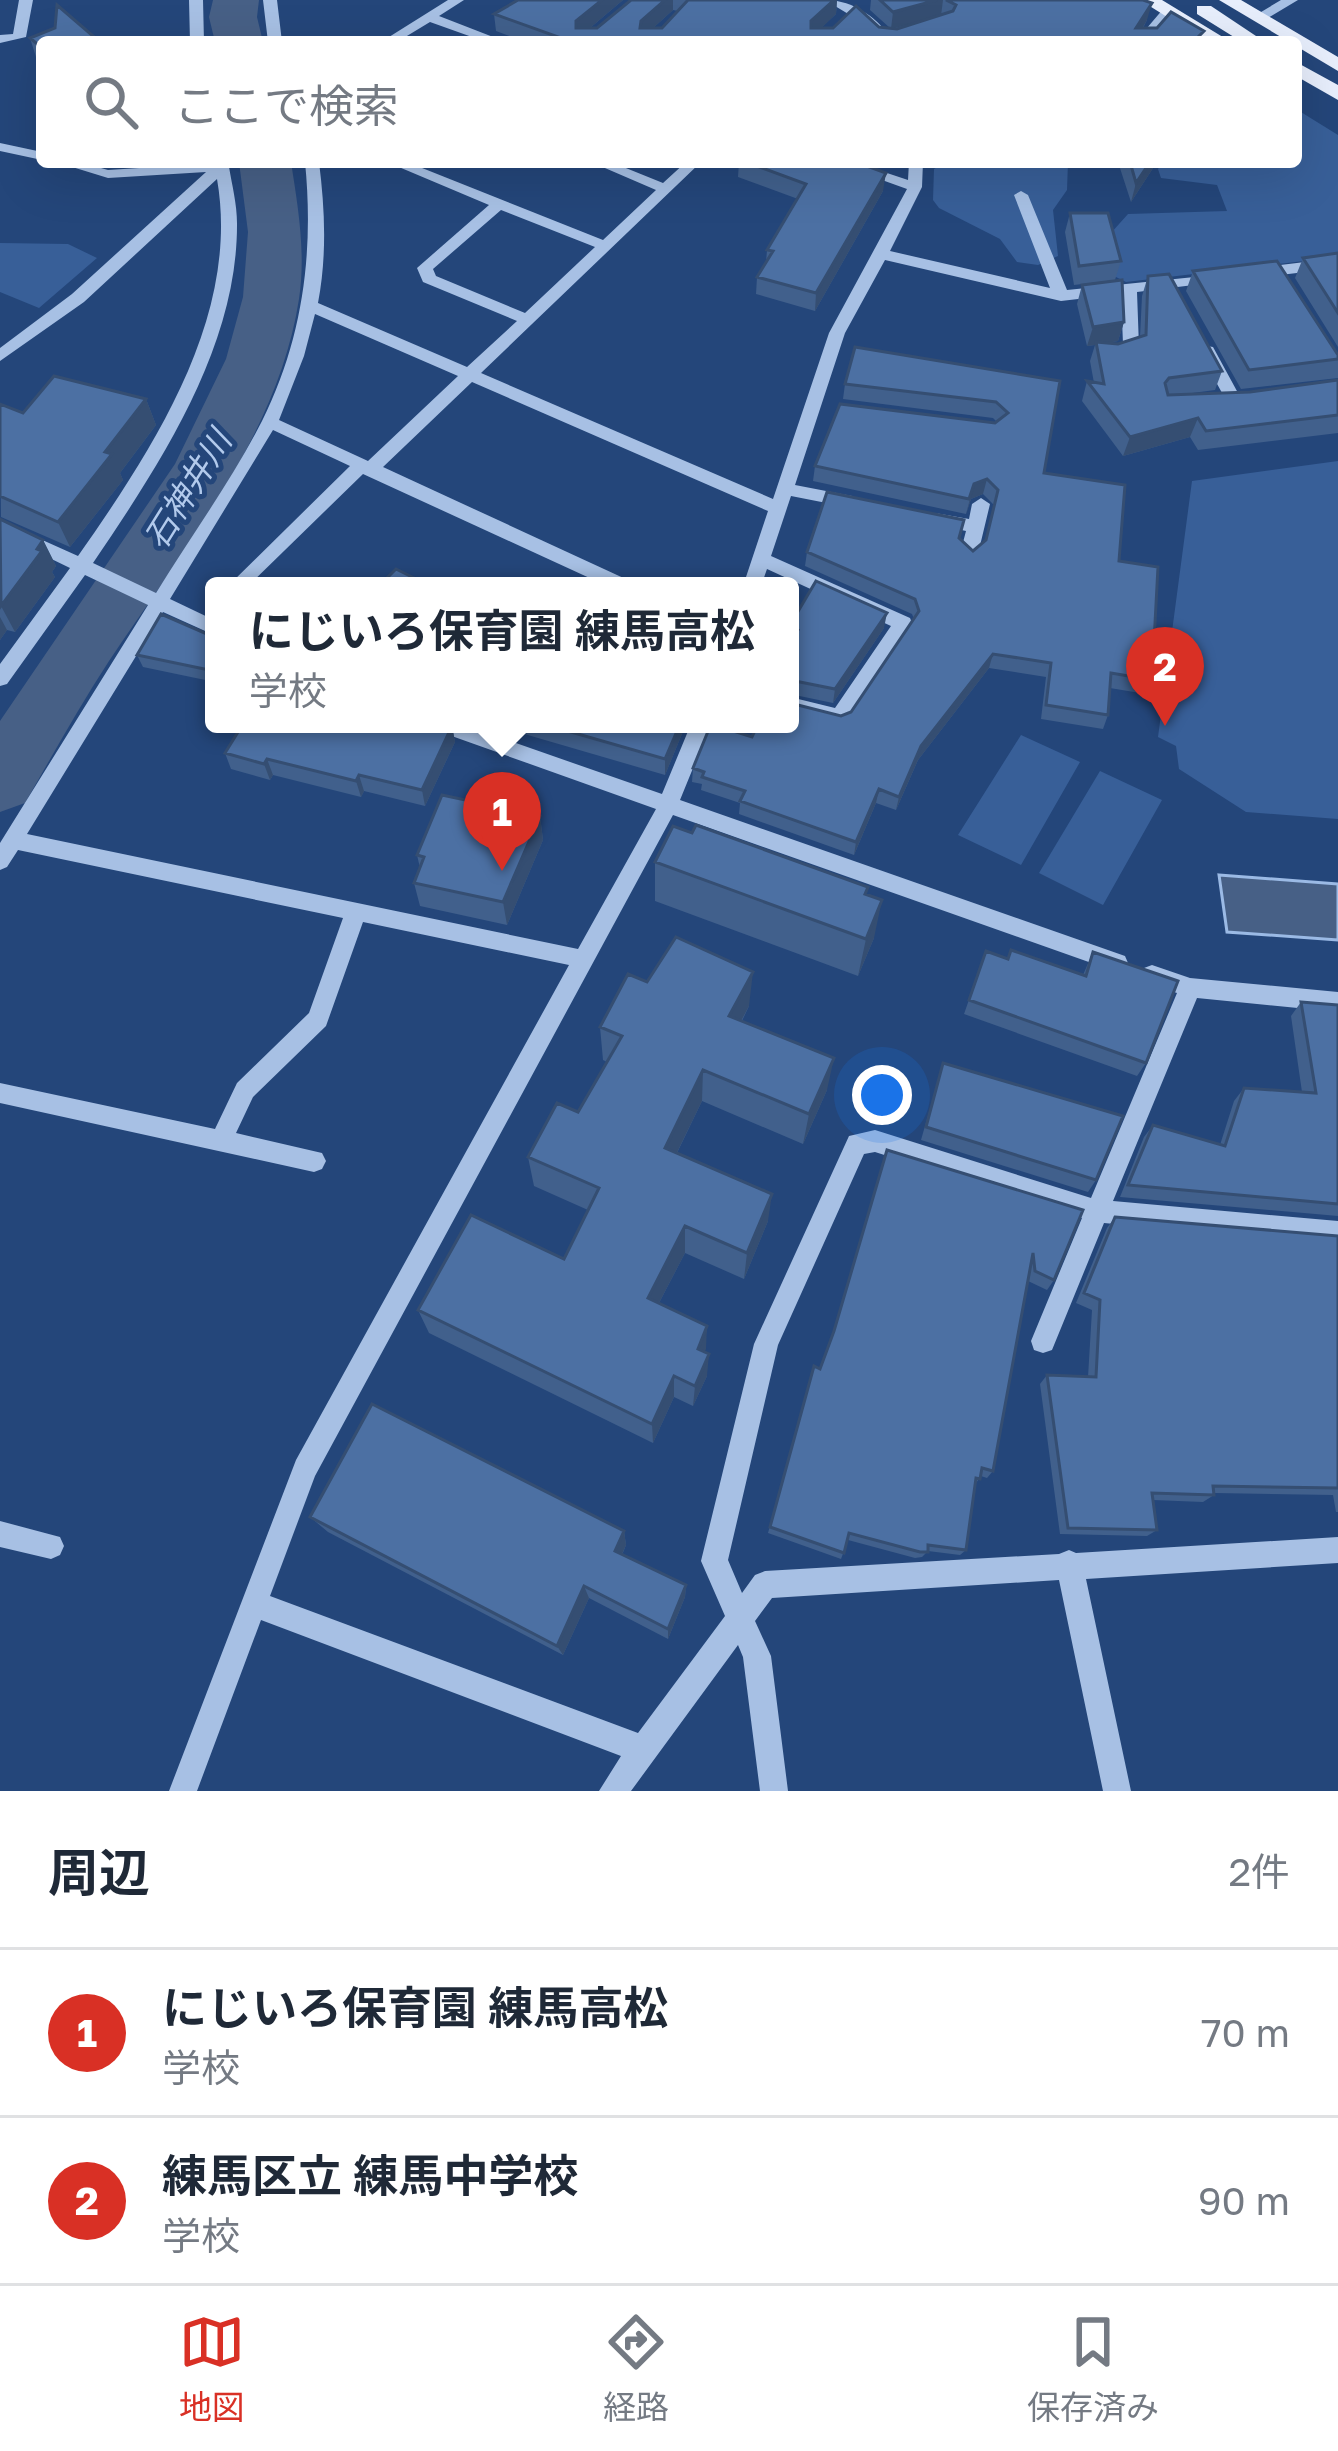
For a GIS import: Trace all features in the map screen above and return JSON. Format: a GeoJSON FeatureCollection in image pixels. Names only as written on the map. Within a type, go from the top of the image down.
{"type":"FeatureCollection","features":[{"type":"Feature","properties":{"kind":"main road"},"geometry":{"type":"LineString","coordinates":[[1149,0],[1178,6],[1225,4],[1289,36]]}},
{"type":"Feature","properties":{"kind":"main road"},"geometry":{"type":"LineString","coordinates":[[1225,4],[1251,36]]}},
{"type":"Feature","properties":{"kind":"main road"},"geometry":{"type":"LineString","coordinates":[[1178,6],[1214,36]]}},
{"type":"Feature","properties":{"kind":"main road"},"geometry":{"type":"LineString","coordinates":[[1302,44],[1338,65]]}},
{"type":"Feature","properties":{"kind":"main road"},"geometry":{"type":"LineString","coordinates":[[1302,72],[1338,94]]}},
{"type":"Feature","properties":{"kind":"main road"},"geometry":{"type":"LineString","coordinates":[[1302,90],[1338,107]]}},
{"type":"Feature","properties":{"kind":"street"},"geometry":{"type":"LineString","coordinates":[[0,39],[19,38],[26,0]]}},
{"type":"Feature","properties":{"kind":"street"},"geometry":{"type":"LineString","coordinates":[[196,0],[197,36]]}},
{"type":"Feature","properties":{"kind":"street"},"geometry":{"type":"LineString","coordinates":[[270,0],[274,36]]}},
{"type":"Feature","properties":{"kind":"street"},"geometry":{"type":"LineString","coordinates":[[397,36],[457,0]]}},
{"type":"Feature","properties":{"kind":"street"},"geometry":{"type":"LineString","coordinates":[[832,0],[889,36]]}},
{"type":"Feature","properties":{"kind":"street"},"geometry":{"type":"LineString","coordinates":[[1258,18],[1292,0]]}},
{"type":"Feature","properties":{"kind":"street"},"geometry":{"type":"LineString","coordinates":[[1148,36],[1178,6]]}},
{"type":"Feature","properties":{"kind":"street"},"geometry":{"type":"LineString","coordinates":[[836,26],[853,11]]}},
{"type":"Feature","properties":{"kind":"street"},"geometry":{"type":"LineString","coordinates":[[428,16],[483,36]]}},
{"type":"Feature","properties":{"kind":"street"},"geometry":{"type":"LineString","coordinates":[[0,147],[36,155]]}},
{"type":"Feature","properties":{"kind":"street"},"geometry":{"type":"LineString","coordinates":[[86,168],[108,174],[153,168]]}},
{"type":"Feature","properties":{"kind":"street"},"geometry":{"type":"LineString","coordinates":[[0,356],[78,298],[219,168]]}},
{"type":"Feature","properties":{"kind":"street"},"geometry":{"type":"LineString","coordinates":[[0,679],[84,566],[143,472],[208,338],[230,225],[223,168]]}},
{"type":"Feature","properties":{"kind":"street"},"geometry":{"type":"LineString","coordinates":[[0,861],[270,422],[296,362],[311,306],[320,247],[313,168]]}},
{"type":"Feature","properties":{"kind":"street"},"geometry":{"type":"LineString","coordinates":[[409,168],[603,245]]}},
{"type":"Feature","properties":{"kind":"street"},"geometry":{"type":"LineString","coordinates":[[613,168],[665,189]]}},
{"type":"Feature","properties":{"kind":"street"},"geometry":{"type":"LineString","coordinates":[[246,577],[688,168]]}},
{"type":"Feature","properties":{"kind":"street"},"geometry":{"type":"LineString","coordinates":[[857,168],[915,188]]}},
{"type":"Feature","properties":{"kind":"street"},"geometry":{"type":"LineString","coordinates":[[755,577],[836,333],[915,188],[916,168]]}},
{"type":"Feature","properties":{"kind":"street"},"geometry":{"type":"LineString","coordinates":[[1021,194],[1061,296]]}},
{"type":"Feature","properties":{"kind":"street"},"geometry":{"type":"LineString","coordinates":[[500,204],[425,268],[430,279],[526,319]]}},
{"type":"Feature","properties":{"kind":"street"},"geometry":{"type":"LineString","coordinates":[[881,254],[1061,296],[1338,263]]}},
{"type":"Feature","properties":{"kind":"street"},"geometry":{"type":"LineString","coordinates":[[1277,271],[1289,290]]}},
{"type":"Feature","properties":{"kind":"street"},"geometry":{"type":"LineString","coordinates":[[1169,282],[1180,302]]}},
{"type":"Feature","properties":{"kind":"street"},"geometry":{"type":"LineString","coordinates":[[1095,353],[1125,352],[1131,347],[1129,287]]}},
{"type":"Feature","properties":{"kind":"street"},"geometry":{"type":"LineString","coordinates":[[311,306],[781,498],[869,506]]}},
{"type":"Feature","properties":{"kind":"street"},"geometry":{"type":"LineString","coordinates":[[1201,340],[1233,398]]}},
{"type":"Feature","properties":{"kind":"street"},"geometry":{"type":"LineString","coordinates":[[1212,401],[1280,396]]}},
{"type":"Feature","properties":{"kind":"street"},"geometry":{"type":"LineString","coordinates":[[811,405],[833,408]]}},
{"type":"Feature","properties":{"kind":"street"},"geometry":{"type":"LineString","coordinates":[[270,422],[604,577]]}},
{"type":"Feature","properties":{"kind":"street"},"geometry":{"type":"LineString","coordinates":[[969,554],[981,504]]}},
{"type":"Feature","properties":{"kind":"street"},"geometry":{"type":"LineString","coordinates":[[912,514],[976,527]]}},
{"type":"Feature","properties":{"kind":"street"},"geometry":{"type":"LineString","coordinates":[[0,527],[205,618]]}},
{"type":"Feature","properties":{"kind":"street"},"geometry":{"type":"LineString","coordinates":[[761,559],[903,623],[840,717],[799,707]]}},
{"type":"Feature","properties":{"kind":"street"},"geometry":{"type":"LineString","coordinates":[[464,733],[1190,988],[1338,1002]]}},
{"type":"Feature","properties":{"kind":"street"},"geometry":{"type":"LineString","coordinates":[[190,1787],[305,1469],[667,807],[696,733]]}},
{"type":"Feature","properties":{"kind":"street"},"geometry":{"type":"LineString","coordinates":[[13,840],[584,959]]}},
{"type":"Feature","properties":{"kind":"street"},"geometry":{"type":"LineString","coordinates":[[221,1141],[245,1090],[318,1018],[356,911]]}},
{"type":"Feature","properties":{"kind":"street"},"geometry":{"type":"LineString","coordinates":[[1043,1341],[1190,988]]}},
{"type":"Feature","properties":{"kind":"street"},"geometry":{"type":"LineString","coordinates":[[0,1093],[314,1161]]}},
{"type":"Feature","properties":{"kind":"street"},"geometry":{"type":"LineString","coordinates":[[774,1791],[758,1656],[714,1561],[766,1345],[857,1144],[875,1141],[1096,1210],[1338,1233]]}},
{"type":"Feature","properties":{"kind":"street"},"geometry":{"type":"LineString","coordinates":[[0,1534],[51,1546]]}},
{"type":"Feature","properties":{"kind":"street"},"geometry":{"type":"LineString","coordinates":[[613,1791],[765,1585],[1338,1550]]}},
{"type":"Feature","properties":{"kind":"street"},"geometry":{"type":"LineString","coordinates":[[1069,1563],[1117,1791]]}},
{"type":"Feature","properties":{"kind":"street"},"geometry":{"type":"LineString","coordinates":[[254,1604],[644,1750]]}},
{"type":"Feature","properties":{"kind":"shaded area"},"geometry":{"type":"Polygon","coordinates":[[[1302,113],[1338,135],[1338,257],[1126,282],[1114,276],[1111,233],[1128,214],[1227,211],[1217,185],[1161,178],[1158,169],[1302,168],[1302,113]]]}},
{"type":"Feature","properties":{"kind":"shaded area"},"geometry":{"type":"Polygon","coordinates":[[[1068,168],[1067,190],[1053,210],[1058,256],[1038,265],[1017,262],[1000,239],[939,208],[933,200],[934,169],[1068,168]]]}},
{"type":"Feature","properties":{"kind":"shaded area"},"geometry":{"type":"Polygon","coordinates":[[[0,243],[68,244],[97,258],[39,308],[0,292],[0,243]]]}},
{"type":"Feature","properties":{"kind":"shaded area"},"geometry":{"type":"Polygon","coordinates":[[[1338,461],[1338,819],[1246,812],[1179,769],[1176,746],[1158,737],[1192,481],[1338,461]]]}},
{"type":"Feature","properties":{"kind":"shaded area"},"geometry":{"type":"Polygon","coordinates":[[[1021,735],[1080,762],[1021,865],[958,835],[1021,735]]]}},
{"type":"Feature","properties":{"kind":"shaded area"},"geometry":{"type":"Polygon","coordinates":[[[1100,771],[1162,800],[1103,905],[1039,873],[1100,771]]]}},
{"type":"Feature","properties":{"kind":"shaded area"},"geometry":{"type":"Polygon","coordinates":[[[1219,875],[1338,884],[1338,940],[1227,932],[1219,875]]]}},
{"type":"Feature","properties":{"kind":"building"},"geometry":{"type":"Polygon","coordinates":[[[518,0],[602,0],[576,21],[576,28],[597,28],[631,0],[665,0],[641,21],[640,28],[662,28],[688,0],[834,0],[811,21],[811,28],[833,28],[856,6],[879,27],[897,29],[953,11],[956,5],[946,0],[1143,0],[1152,3],[1136,28],[1157,28],[1171,12],[1204,31],[1199,36],[555,36],[494,14],[518,0]]]}},
{"type":"Feature","properties":{"kind":"building"},"geometry":{"type":"Polygon","coordinates":[[[880,0],[937,0],[893,12],[880,0]]]}},
{"type":"Feature","properties":{"kind":"building"},"geometry":{"type":"Polygon","coordinates":[[[57,5],[93,36],[36,36],[36,43],[30,38],[55,28],[57,5]]]}},
{"type":"Feature","properties":{"kind":"building"},"geometry":{"type":"Polygon","coordinates":[[[762,168],[872,168],[886,173],[816,293],[757,277],[773,251],[767,250],[806,184],[762,168]]]}},
{"type":"Feature","properties":{"kind":"building"},"geometry":{"type":"Polygon","coordinates":[[[1132,168],[1146,168],[1136,183],[1132,168]]]}},
{"type":"Feature","properties":{"kind":"building"},"geometry":{"type":"Polygon","coordinates":[[[1070,213],[1108,213],[1121,261],[1079,266],[1070,213]]]}},
{"type":"Feature","properties":{"kind":"building"},"geometry":{"type":"Polygon","coordinates":[[[1338,253],[1338,313],[1303,258],[1338,253]]]}},
{"type":"Feature","properties":{"kind":"building"},"geometry":{"type":"Polygon","coordinates":[[[1277,261],[1338,359],[1249,370],[1193,271],[1277,261]]]}},
{"type":"Feature","properties":{"kind":"building"},"geometry":{"type":"Polygon","coordinates":[[[1169,274],[1222,371],[1169,378],[1165,383],[1168,395],[1250,392],[1338,380],[1338,415],[1206,431],[1198,418],[1130,437],[1087,381],[1104,384],[1096,342],[1118,344],[1146,335],[1148,276],[1169,274]]]}},
{"type":"Feature","properties":{"kind":"building"},"geometry":{"type":"Polygon","coordinates":[[[1122,280],[1124,322],[1093,327],[1082,285],[1122,280]]]}},
{"type":"Feature","properties":{"kind":"building"},"geometry":{"type":"Polygon","coordinates":[[[855,347],[1060,381],[1044,473],[1125,485],[1119,561],[1158,567],[1152,680],[1111,673],[1108,715],[1046,705],[1051,663],[993,654],[921,746],[899,797],[879,789],[856,842],[740,801],[745,791],[702,777],[704,772],[693,768],[707,733],[752,737],[754,733],[799,733],[799,705],[841,716],[851,712],[919,611],[915,599],[807,552],[827,492],[964,520],[959,538],[973,551],[986,540],[998,490],[987,479],[974,484],[969,499],[815,466],[840,404],[995,423],[1008,413],[996,402],[845,384],[855,347]]]}},
{"type":"Feature","properties":{"kind":"building"},"geometry":{"type":"Polygon","coordinates":[[[54,376],[146,399],[105,452],[112,454],[58,522],[0,496],[0,404],[23,413],[54,376]]]}},
{"type":"Feature","properties":{"kind":"building"},"geometry":{"type":"Polygon","coordinates":[[[0,519],[43,540],[37,549],[42,551],[1,606],[0,519]]]}},
{"type":"Feature","properties":{"kind":"building"},"geometry":{"type":"Polygon","coordinates":[[[396,569],[412,577],[388,577],[396,569]]]}},
{"type":"Feature","properties":{"kind":"building"},"geometry":{"type":"Polygon","coordinates":[[[816,581],[887,613],[835,689],[799,682],[799,610],[816,581]]]}},
{"type":"Feature","properties":{"kind":"building"},"geometry":{"type":"Polygon","coordinates":[[[161,614],[205,633],[205,669],[137,655],[161,614]]]}},
{"type":"Feature","properties":{"kind":"building"},"geometry":{"type":"Polygon","coordinates":[[[237,733],[449,733],[422,790],[359,775],[356,781],[267,759],[264,764],[225,753],[237,733]]]}},
{"type":"Feature","properties":{"kind":"building"},"geometry":{"type":"Polygon","coordinates":[[[574,733],[676,733],[665,759],[574,733]]]}},
{"type":"Feature","properties":{"kind":"building"},"geometry":{"type":"Polygon","coordinates":[[[442,795],[540,816],[503,902],[414,883],[424,857],[417,855],[442,795]]]}},
{"type":"Feature","properties":{"kind":"building"},"geometry":{"type":"Polygon","coordinates":[[[696,825],[868,887],[865,894],[882,900],[866,939],[655,862],[673,826],[692,833],[696,825]]]}},
{"type":"Feature","properties":{"kind":"building"},"geometry":{"type":"Polygon","coordinates":[[[676,937],[753,972],[729,1016],[834,1058],[809,1114],[703,1070],[665,1148],[772,1194],[747,1253],[685,1226],[648,1298],[707,1326],[698,1349],[709,1354],[695,1386],[674,1376],[652,1424],[418,1310],[471,1215],[564,1259],[599,1188],[528,1157],[557,1103],[578,1112],[622,1036],[600,1027],[628,974],[647,982],[676,937]]]}},
{"type":"Feature","properties":{"kind":"building"},"geometry":{"type":"Polygon","coordinates":[[[1011,950],[1086,976],[1093,952],[1178,981],[1146,1063],[969,1000],[986,951],[1008,959],[1011,950]]]}},
{"type":"Feature","properties":{"kind":"building"},"geometry":{"type":"Polygon","coordinates":[[[1301,1002],[1338,1005],[1338,1204],[1128,1185],[1153,1125],[1225,1146],[1244,1088],[1316,1093],[1301,1002]]]}},
{"type":"Feature","properties":{"kind":"building"},"geometry":{"type":"Polygon","coordinates":[[[943,1063],[1123,1116],[1096,1180],[926,1127],[943,1063]]]}},
{"type":"Feature","properties":{"kind":"building"},"geometry":{"type":"Polygon","coordinates":[[[887,1150],[1083,1210],[1054,1280],[1035,1271],[1033,1253],[993,1471],[982,1468],[980,1479],[976,1478],[966,1550],[928,1545],[928,1552],[920,1552],[849,1533],[844,1553],[770,1527],[814,1366],[820,1369],[834,1331],[887,1150]]]}},
{"type":"Feature","properties":{"kind":"building"},"geometry":{"type":"Polygon","coordinates":[[[1115,1217],[1338,1236],[1338,1488],[1213,1486],[1214,1495],[1152,1493],[1157,1530],[1068,1528],[1047,1375],[1096,1377],[1100,1300],[1084,1293],[1115,1217]]]}},
{"type":"Feature","properties":{"kind":"building"},"geometry":{"type":"Polygon","coordinates":[[[372,1404],[624,1531],[615,1551],[686,1585],[668,1629],[584,1586],[557,1646],[310,1517],[372,1404]]]}},
{"type":"Feature","properties":{"kind":"waterway","name":"石神井川"},"geometry":{"type":"LineString","coordinates":[[236,0],[233,17],[238,36]]}},
{"type":"Feature","properties":{"kind":"waterway","name":"石神井川"},"geometry":{"type":"LineString","coordinates":[[0,783],[75,659],[200,476],[231,418],[255,359],[271,297],[275,232],[266,168]]}},
{"type":"Feature","properties":{"kind":"place","name":"練馬区立 練馬中学校"},"geometry":{"type":"Point","coordinates":[1165,726]}},
{"type":"Feature","properties":{"kind":"place","name":"にじいろ保育園 練馬高松"},"geometry":{"type":"Point","coordinates":[502,871]}}]}
